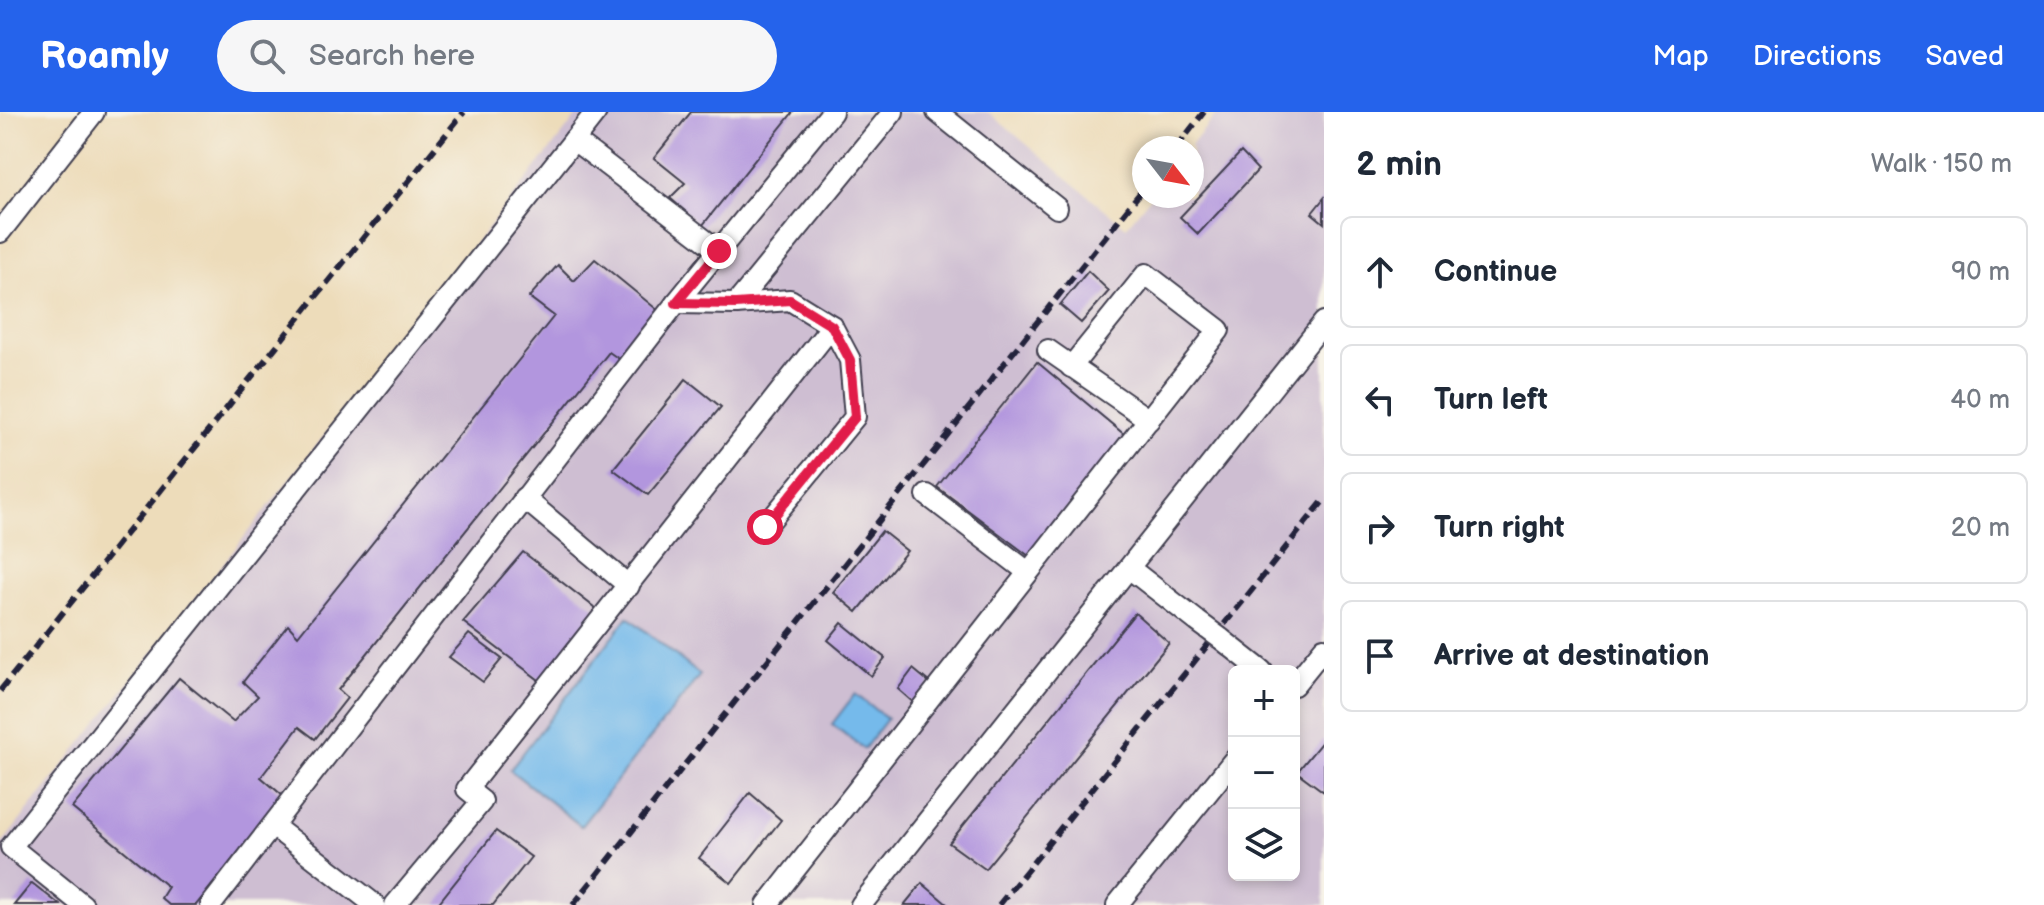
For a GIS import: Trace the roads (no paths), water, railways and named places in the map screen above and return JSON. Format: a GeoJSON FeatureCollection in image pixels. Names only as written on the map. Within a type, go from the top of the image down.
{"type":"FeatureCollection","features":[{"type":"Feature","properties":{"kind":"street"},"geometry":{"type":"LineString","coordinates":[[0,232],[94,112]]}},
{"type":"Feature","properties":{"kind":"street"},"geometry":{"type":"LineString","coordinates":[[83,905],[11,847],[596,112]]}},
{"type":"Feature","properties":{"kind":"street"},"geometry":{"type":"LineString","coordinates":[[211,905],[676,303],[832,112]]}},
{"type":"Feature","properties":{"kind":"street"},"geometry":{"type":"LineString","coordinates":[[736,304],[893,112]]}},
{"type":"Feature","properties":{"kind":"street"},"geometry":{"type":"LineString","coordinates":[[937,112],[1057,208]]}},
{"type":"Feature","properties":{"kind":"street"},"geometry":{"type":"LineString","coordinates":[[574,140],[719,251]]}},
{"type":"Feature","properties":{"kind":"street"},"geometry":{"type":"LineString","coordinates":[[767,905],[1219,330],[1146,274],[1071,367]]}},
{"type":"Feature","properties":{"kind":"street"},"geometry":{"type":"LineString","coordinates":[[676,303],[736,304],[790,300],[832,326],[850,360],[855,417],[765,527]]}},
{"type":"Feature","properties":{"kind":"street"},"geometry":{"type":"LineString","coordinates":[[861,905],[1324,322]]}},
{"type":"Feature","properties":{"kind":"street"},"geometry":{"type":"LineString","coordinates":[[395,905],[482,801],[467,789],[832,326]]}},
{"type":"Feature","properties":{"kind":"street"},"geometry":{"type":"LineString","coordinates":[[1048,350],[1149,420]]}},
{"type":"Feature","properties":{"kind":"street"},"geometry":{"type":"LineString","coordinates":[[927,495],[1028,572]]}},
{"type":"Feature","properties":{"kind":"street"},"geometry":{"type":"LineString","coordinates":[[524,498],[629,586]]}},
{"type":"Feature","properties":{"kind":"street"},"geometry":{"type":"LineString","coordinates":[[1129,568],[1254,665]]}},
{"type":"Feature","properties":{"kind":"street"},"geometry":{"type":"LineString","coordinates":[[1300,678],[1324,648]]}},
{"type":"Feature","properties":{"kind":"street"},"geometry":{"type":"LineString","coordinates":[[1117,905],[1228,767]]}},
{"type":"Feature","properties":{"kind":"street"},"geometry":{"type":"LineString","coordinates":[[273,826],[375,905]]}},
{"type":"Feature","properties":{"kind":"water"},"geometry":{"type":"Polygon","coordinates":[[[628,617],[700,675],[581,826],[510,770],[628,617]]]}},
{"type":"Feature","properties":{"kind":"water"},"geometry":{"type":"Polygon","coordinates":[[[855,694],[887,719],[864,749],[832,724],[855,694]]]}},
{"type":"Feature","properties":{"kind":"railway"},"geometry":{"type":"LineString","coordinates":[[0,691],[464,112]]}},
{"type":"Feature","properties":{"kind":"railway"},"geometry":{"type":"LineString","coordinates":[[1185,136],[1204,112]]}},
{"type":"Feature","properties":{"kind":"railway"},"geometry":{"type":"LineString","coordinates":[[573,905],[1132,203]]}},
{"type":"Feature","properties":{"kind":"railway"},"geometry":{"type":"LineString","coordinates":[[999,905],[1324,500]]}}]}
